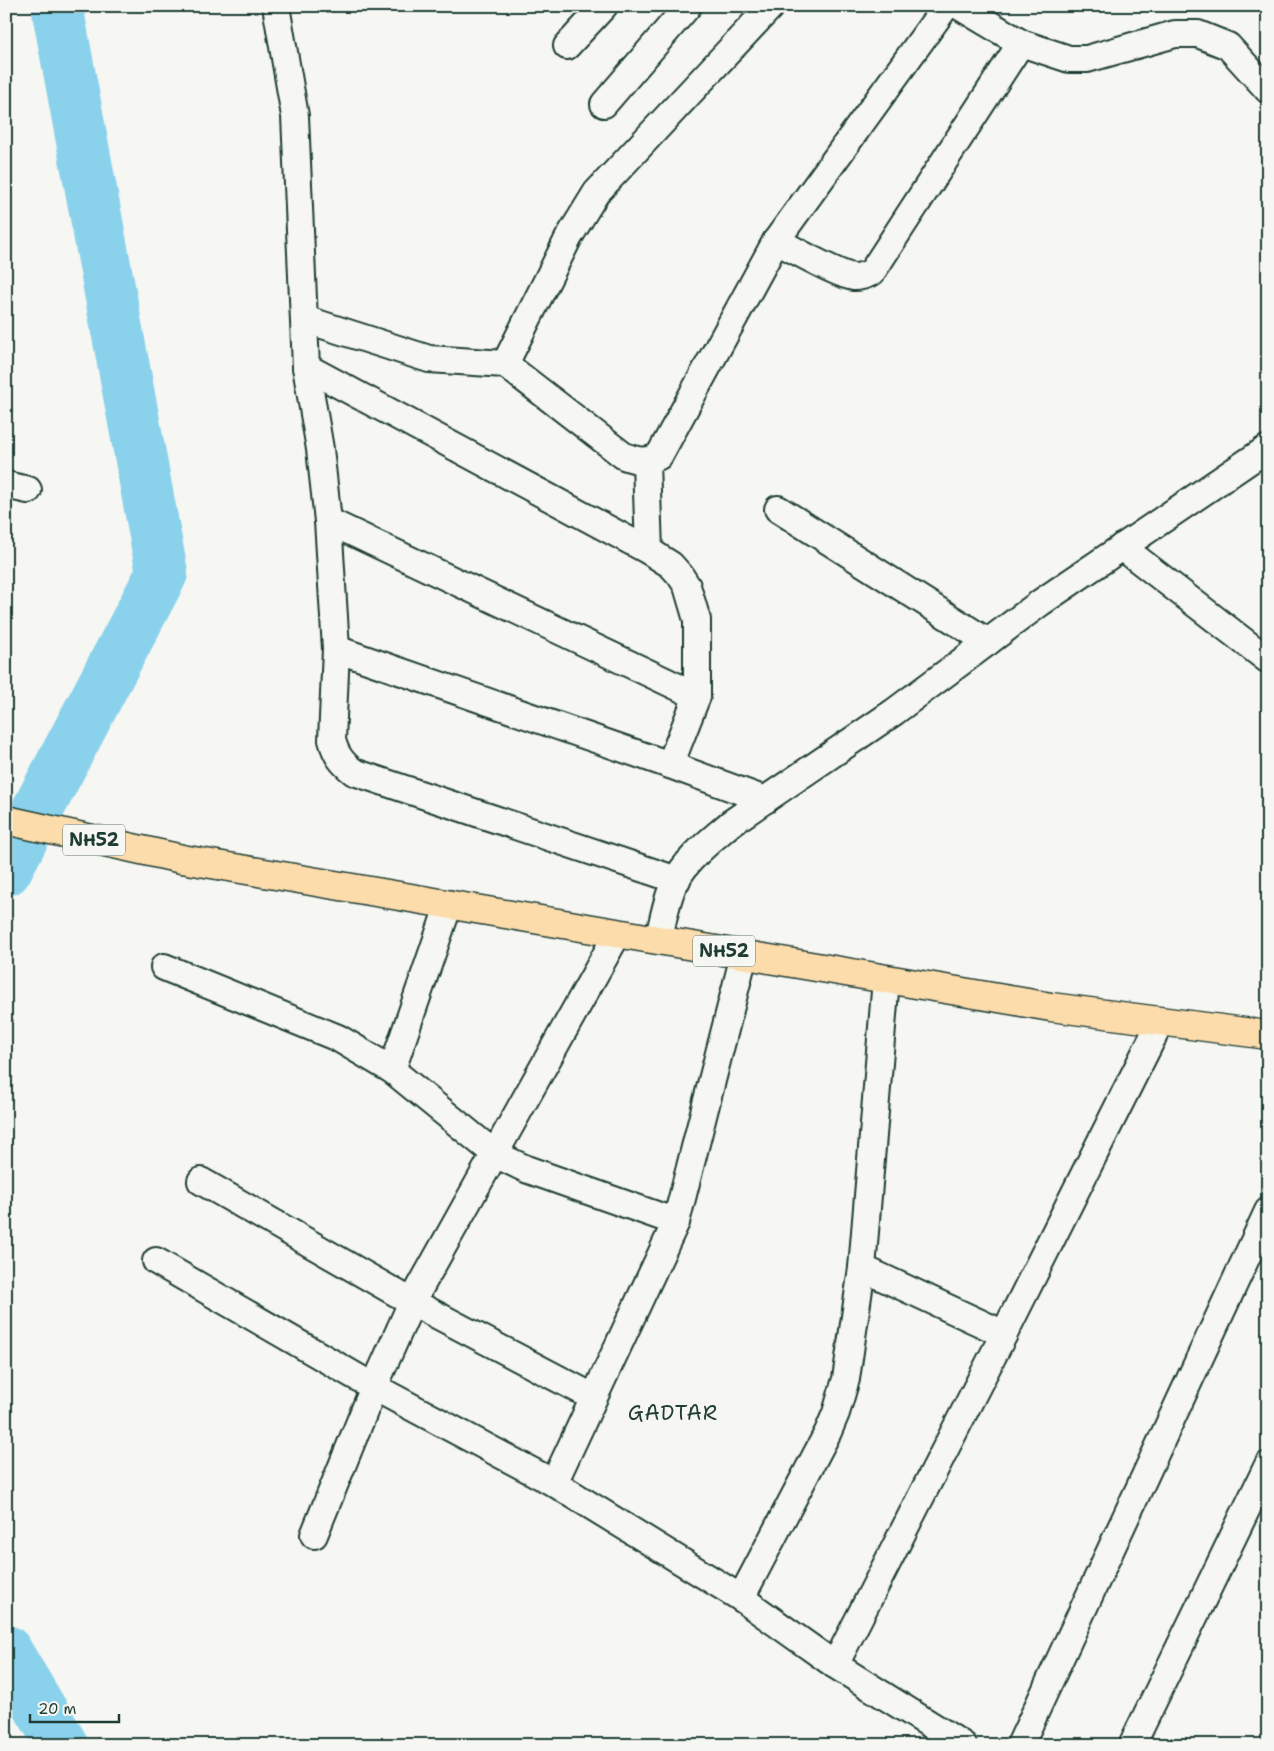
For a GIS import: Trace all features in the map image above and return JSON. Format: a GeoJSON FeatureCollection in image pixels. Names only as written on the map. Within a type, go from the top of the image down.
{"type":"FeatureCollection","features":[{"type":"Feature","properties":{"kind":"highway","name":"NH52"},"geometry":{"type":"LineString","coordinates":[[6,820],[182,859],[744,955],[1052,1007],[1268,1035]]}},
{"type":"Feature","properties":{"kind":"street"},"geometry":{"type":"LineString","coordinates":[[276,6],[295,116],[306,367],[320,449],[328,521],[336,649],[332,740],[335,752],[342,764],[354,772],[677,880]]}},
{"type":"Feature","properties":{"kind":"street"},"geometry":{"type":"LineString","coordinates":[[567,46],[604,6]]}},
{"type":"Feature","properties":{"kind":"street"},"geometry":{"type":"LineString","coordinates":[[604,104],[688,6]]}},
{"type":"Feature","properties":{"kind":"street"},"geometry":{"type":"LineString","coordinates":[[505,364],[569,237],[596,193],[771,6]]}},
{"type":"Feature","properties":{"kind":"street"},"geometry":{"type":"LineString","coordinates":[[304,319],[429,359],[505,364],[624,456],[646,462],[659,456],[776,241],[946,6]]}},
{"type":"Feature","properties":{"kind":"street"},"geometry":{"type":"LineString","coordinates":[[959,6],[1021,44],[1068,58],[1087,59],[1175,34],[1198,34],[1228,46],[1268,90]]}},
{"type":"Feature","properties":{"kind":"street"},"geometry":{"type":"LineString","coordinates":[[776,241],[853,277],[863,276],[872,272],[1021,44]]}},
{"type":"Feature","properties":{"kind":"street"},"geometry":{"type":"LineString","coordinates":[[306,367],[649,551],[671,565],[687,586],[697,620],[697,696],[670,765]]}},
{"type":"Feature","properties":{"kind":"street"},"geometry":{"type":"LineString","coordinates":[[658,940],[677,880],[689,862],[706,844],[731,823],[894,712],[1040,603],[1268,448]]}},
{"type":"Feature","properties":{"kind":"street"},"geometry":{"type":"LineString","coordinates":[[646,462],[649,551]]}},
{"type":"Feature","properties":{"kind":"street"},"geometry":{"type":"LineString","coordinates":[[778,509],[988,642]]}},
{"type":"Feature","properties":{"kind":"street"},"geometry":{"type":"LineString","coordinates":[[328,521],[697,696]]}},
{"type":"Feature","properties":{"kind":"street"},"geometry":{"type":"LineString","coordinates":[[1122,547],[1268,660]]}},
{"type":"Feature","properties":{"kind":"street"},"geometry":{"type":"LineString","coordinates":[[336,649],[765,800]]}},
{"type":"Feature","properties":{"kind":"street"},"geometry":{"type":"LineString","coordinates":[[392,1070],[449,904]]}},
{"type":"Feature","properties":{"kind":"street"},"geometry":{"type":"LineString","coordinates":[[314,1535],[374,1387],[412,1302],[618,933]]}},
{"type":"Feature","properties":{"kind":"street"},"geometry":{"type":"LineString","coordinates":[[554,1483],[676,1222],[744,955]]}},
{"type":"Feature","properties":{"kind":"street"},"geometry":{"type":"LineString","coordinates":[[164,967],[338,1038],[392,1070],[495,1154],[526,1169],[676,1222]]}},
{"type":"Feature","properties":{"kind":"street"},"geometry":{"type":"LineString","coordinates":[[740,1598],[828,1432],[846,1379],[862,1268],[886,979]]}},
{"type":"Feature","properties":{"kind":"street"},"geometry":{"type":"LineString","coordinates":[[836,1664],[1161,1021]]}},
{"type":"Feature","properties":{"kind":"street"},"geometry":{"type":"LineString","coordinates":[[201,1181],[412,1302],[593,1397]]}},
{"type":"Feature","properties":{"kind":"street"},"geometry":{"type":"LineString","coordinates":[[1020,1745],[1268,1211]]}},
{"type":"Feature","properties":{"kind":"street"},"geometry":{"type":"LineString","coordinates":[[156,1261],[374,1387],[554,1483],[740,1598],[836,1664],[963,1745]]}},
{"type":"Feature","properties":{"kind":"street"},"geometry":{"type":"LineString","coordinates":[[862,1268],[1004,1334]]}},
{"type":"Feature","properties":{"kind":"street"},"geometry":{"type":"LineString","coordinates":[[1132,1745],[1268,1465]]}},
{"type":"Feature","properties":{"kind":"waterway"},"geometry":{"type":"LineString","coordinates":[[6,870],[162,573],[57,6]]}},
{"type":"Feature","properties":{"kind":"waterway"},"geometry":{"type":"LineString","coordinates":[[6,1651],[62,1745]]}},
{"type":"Feature","properties":{"kind":"district","name":"GADTAR"},"geometry":{"type":"Point","coordinates":[673,1413]}}]}
